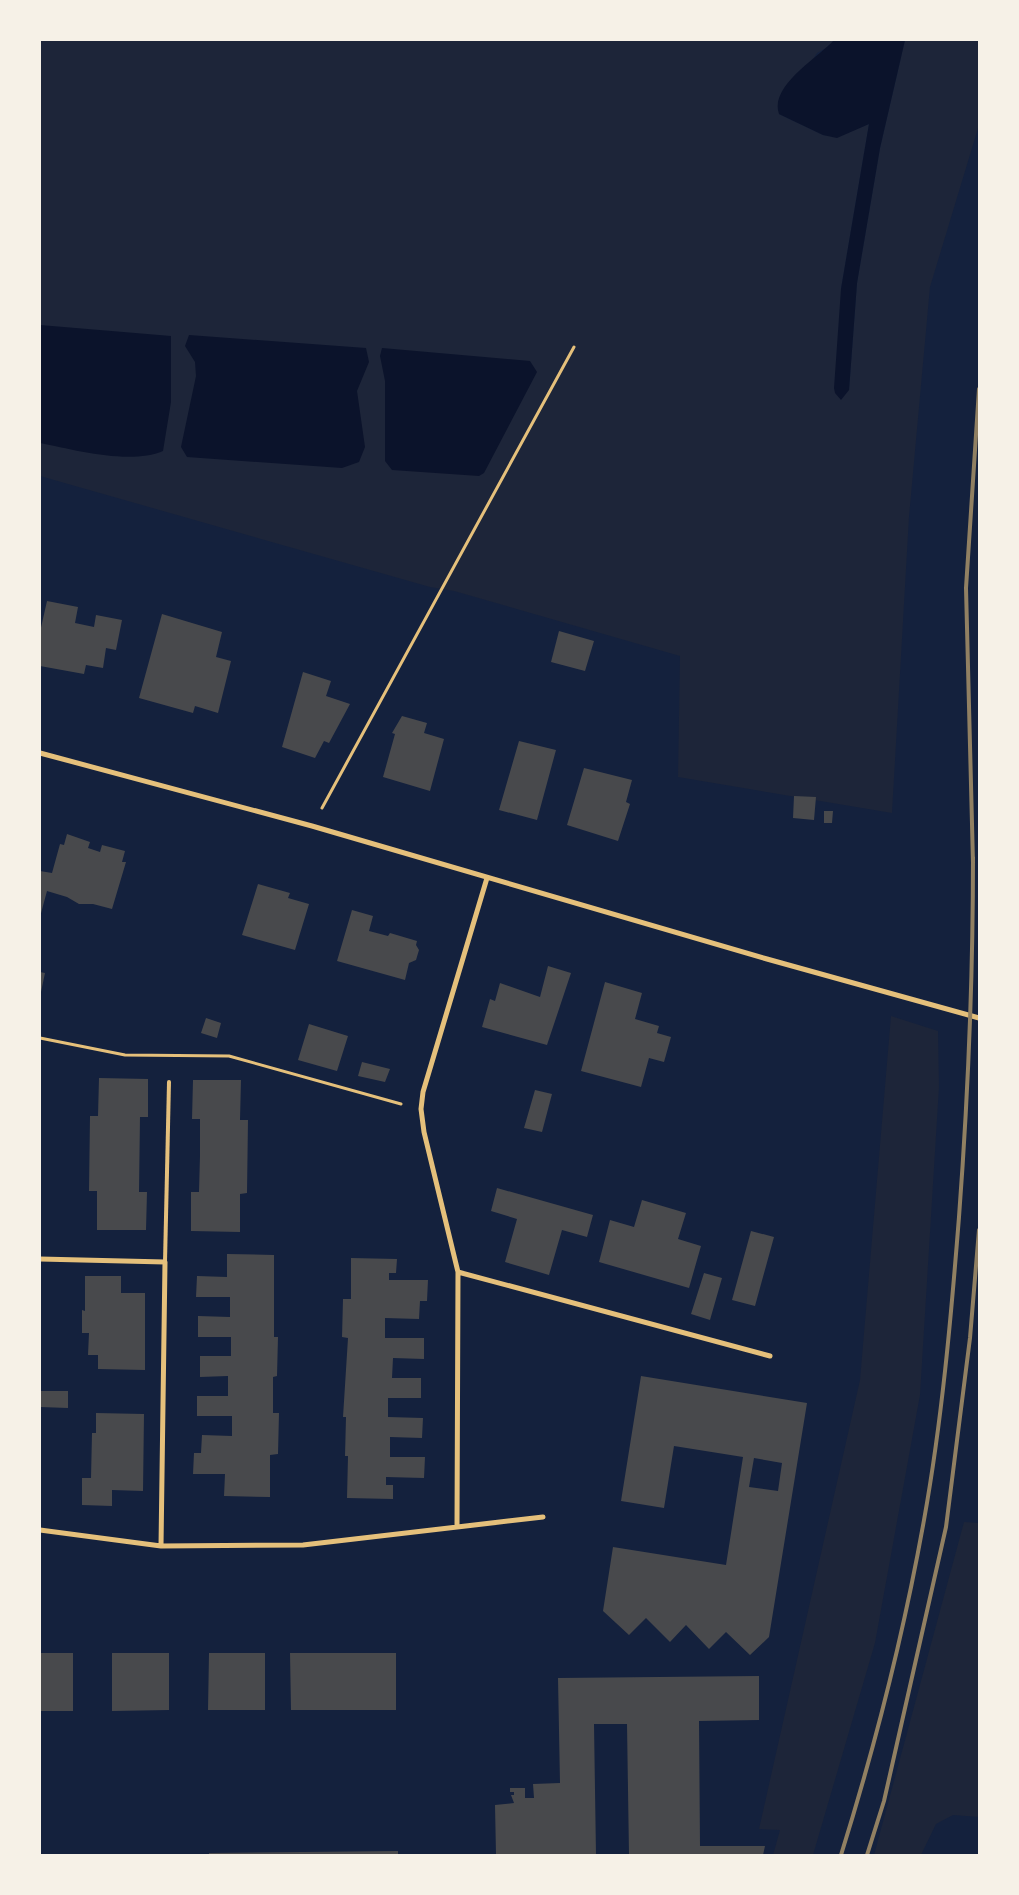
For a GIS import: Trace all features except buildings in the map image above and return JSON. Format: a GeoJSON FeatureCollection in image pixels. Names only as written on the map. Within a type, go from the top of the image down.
{"type":"FeatureCollection","features":[{"type":"Feature","properties":{"kind":"street"},"geometry":{"type":"LineString","coordinates":[[40,753],[312,826],[487,878],[979,1018]]}},
{"type":"Feature","properties":{"kind":"street"},"geometry":{"type":"LineString","coordinates":[[457,1526],[458,1272],[424,1132],[421,1109],[423,1092],[487,878]]}},
{"type":"Feature","properties":{"kind":"street"},"geometry":{"type":"LineString","coordinates":[[40,1259],[165,1262],[161,1546]]}},
{"type":"Feature","properties":{"kind":"street"},"geometry":{"type":"LineString","coordinates":[[458,1272],[770,1356]]}},
{"type":"Feature","properties":{"kind":"street"},"geometry":{"type":"LineString","coordinates":[[40,1530],[161,1546],[303,1545],[543,1517]]}},
{"type":"Feature","properties":{"kind":"lane"},"geometry":{"type":"LineString","coordinates":[[165,1262],[169,1082]]}},
{"type":"Feature","properties":{"kind":"path"},"geometry":{"type":"LineString","coordinates":[[312,826],[574,347]]}},
{"type":"Feature","properties":{"kind":"path"},"geometry":{"type":"LineString","coordinates":[[40,1038],[125,1055],[229,1056],[421,1109]]}},
{"type":"Feature","properties":{"kind":"shaded area"},"geometry":{"type":"Polygon","coordinates":[[[40,40],[834,40],[828,47],[817,53],[779,114],[823,135],[837,137],[869,124],[841,289],[849,390],[857,283],[880,148],[905,40],[979,40],[979,125],[930,287],[909,517],[892,813],[678,777],[680,656],[40,476],[40,40]]]}},
{"type":"Feature","properties":{"kind":"shaded area"},"geometry":{"type":"Polygon","coordinates":[[[834,40],[905,40],[880,148],[857,283],[849,390],[841,400],[835,393],[834,388],[841,289],[869,124],[837,138],[823,135],[779,114],[778,104],[781,93],[788,83],[834,40]]]}},
{"type":"Feature","properties":{"kind":"shaded area"},"geometry":{"type":"Polygon","coordinates":[[[40,325],[171,336],[171,402],[163,451],[135,457],[102,455],[40,443],[40,325]]]}},
{"type":"Feature","properties":{"kind":"shaded area"},"geometry":{"type":"Polygon","coordinates":[[[189,335],[366,348],[369,362],[357,391],[365,447],[359,462],[342,468],[187,457],[181,447],[196,376],[195,362],[185,346],[189,335]]]}},
{"type":"Feature","properties":{"kind":"shaded area"},"geometry":{"type":"Polygon","coordinates":[[[382,348],[530,361],[537,372],[484,473],[479,476],[392,470],[385,461],[385,381],[380,356],[382,348]]]}},
{"type":"Feature","properties":{"kind":"shaded area"},"geometry":{"type":"Polygon","coordinates":[[[891,1016],[938,1031],[939,1087],[920,1395],[875,1643],[813,1855],[773,1855],[780,1830],[759,1829],[860,1380],[891,1016]]]}},
{"type":"Feature","properties":{"kind":"shaded area"},"geometry":{"type":"Polygon","coordinates":[[[964,1522],[979,1523],[979,1817],[953,1815],[936,1824],[921,1855],[874,1855],[964,1522]]]}},
{"type":"Feature","properties":{"kind":"railway"},"geometry":{"type":"LineString","coordinates":[[973,863],[966,588],[979,389]]}},
{"type":"Feature","properties":{"kind":"railway"},"geometry":{"type":"LineString","coordinates":[[841,1855],[866,1772],[898,1646],[924,1520],[936,1445],[949,1331],[962,1172],[971,992],[973,857]]}},
{"type":"Feature","properties":{"kind":"railway"},"geometry":{"type":"LineString","coordinates":[[867,1855],[884,1801],[946,1527],[970,1338],[979,1230]]}}]}
